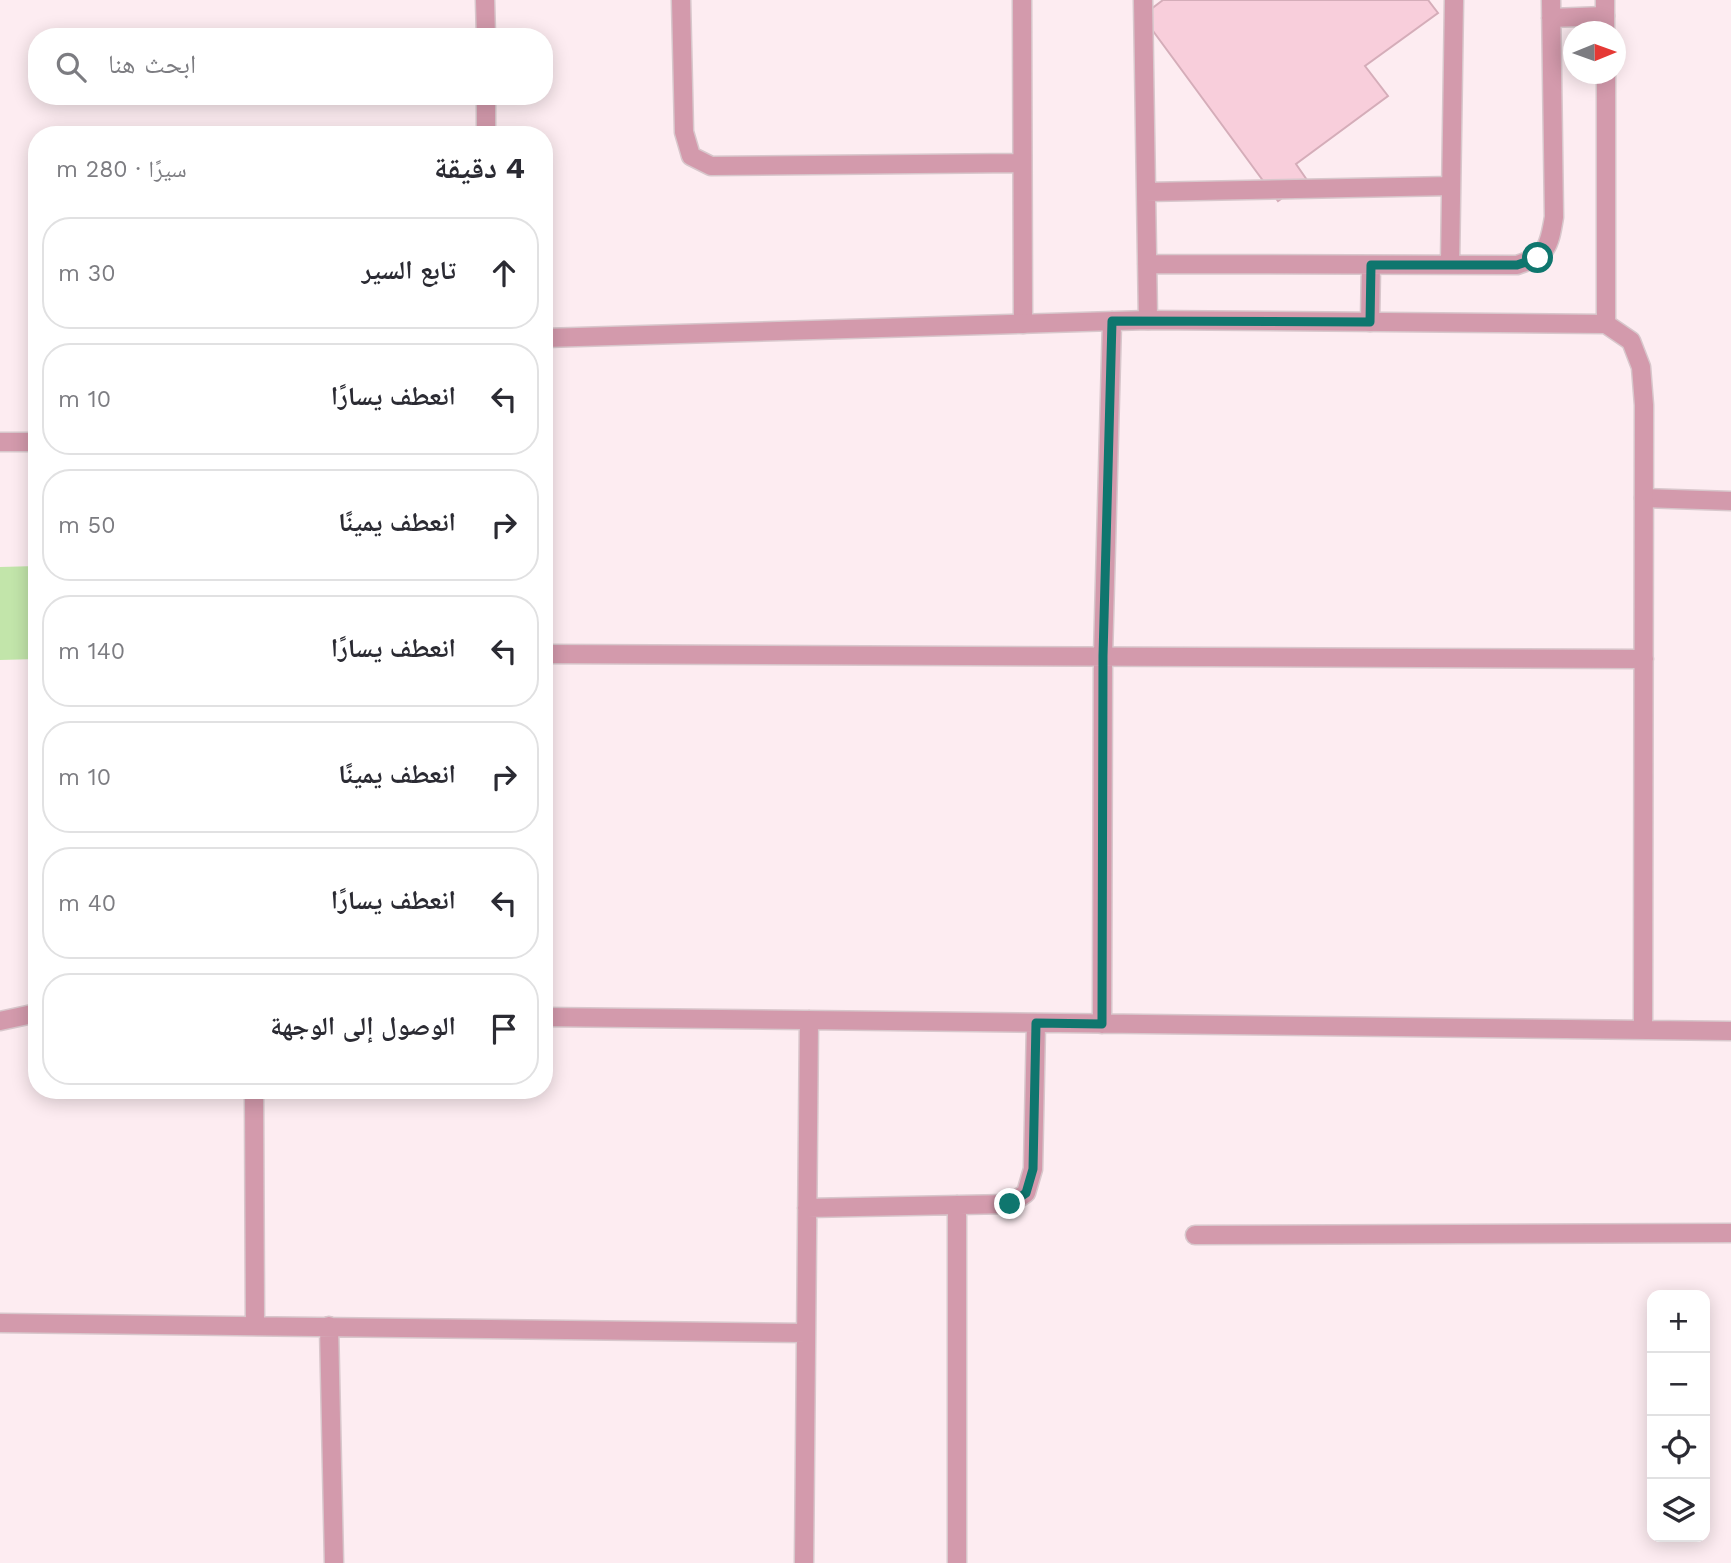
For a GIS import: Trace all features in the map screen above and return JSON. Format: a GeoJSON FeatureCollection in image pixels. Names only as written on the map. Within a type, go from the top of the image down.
{"type":"FeatureCollection","features":[{"type":"Feature","properties":{"kind":"street"},"geometry":{"type":"LineString","coordinates":[[485,0],[486,28]]}},
{"type":"Feature","properties":{"kind":"street"},"geometry":{"type":"LineString","coordinates":[[681,0],[684,132],[691,156],[711,166],[1021,163]]}},
{"type":"Feature","properties":{"kind":"street"},"geometry":{"type":"LineString","coordinates":[[1022,0],[1023,324]]}},
{"type":"Feature","properties":{"kind":"street"},"geometry":{"type":"LineString","coordinates":[[1143,0],[1148,320]]}},
{"type":"Feature","properties":{"kind":"street"},"geometry":{"type":"LineString","coordinates":[[1450,265],[1454,0]]}},
{"type":"Feature","properties":{"kind":"street"},"geometry":{"type":"LineString","coordinates":[[1147,264],[1517,265],[1538,258],[1550,244],[1554,217],[1550,0]]}},
{"type":"Feature","properties":{"kind":"street"},"geometry":{"type":"LineString","coordinates":[[1551,18],[1605,16]]}},
{"type":"Feature","properties":{"kind":"street"},"geometry":{"type":"LineString","coordinates":[[1605,84],[1606,324]]}},
{"type":"Feature","properties":{"kind":"street"},"geometry":{"type":"LineString","coordinates":[[486,105],[486,126]]}},
{"type":"Feature","properties":{"kind":"street"},"geometry":{"type":"LineString","coordinates":[[1146,192],[1451,186]]}},
{"type":"Feature","properties":{"kind":"street"},"geometry":{"type":"LineString","coordinates":[[1370,322],[1371,265]]}},
{"type":"Feature","properties":{"kind":"street"},"geometry":{"type":"LineString","coordinates":[[553,338],[1148,320],[1606,324],[1631,341],[1641,367],[1644,405],[1643,1030]]}},
{"type":"Feature","properties":{"kind":"street"},"geometry":{"type":"LineString","coordinates":[[1102,1024],[1103,656],[1112,321]]}},
{"type":"Feature","properties":{"kind":"street"},"geometry":{"type":"LineString","coordinates":[[0,442],[28,442]]}},
{"type":"Feature","properties":{"kind":"street"},"geometry":{"type":"LineString","coordinates":[[1644,498],[1731,501]]}},
{"type":"Feature","properties":{"kind":"street"},"geometry":{"type":"LineString","coordinates":[[553,654],[1644,659]]}},
{"type":"Feature","properties":{"kind":"street"},"geometry":{"type":"LineString","coordinates":[[0,1021],[28,1015]]}},
{"type":"Feature","properties":{"kind":"street"},"geometry":{"type":"LineString","coordinates":[[553,1017],[1731,1031]]}},
{"type":"Feature","properties":{"kind":"street"},"geometry":{"type":"LineString","coordinates":[[804,1563],[809,1020]]}},
{"type":"Feature","properties":{"kind":"street"},"geometry":{"type":"LineString","coordinates":[[807,1208],[1010,1204],[1026,1193],[1033,1169],[1036,1023]]}},
{"type":"Feature","properties":{"kind":"street"},"geometry":{"type":"LineString","coordinates":[[254,1099],[255,1325]]}},
{"type":"Feature","properties":{"kind":"street"},"geometry":{"type":"LineString","coordinates":[[957,1205],[957,1563]]}},
{"type":"Feature","properties":{"kind":"street"},"geometry":{"type":"LineString","coordinates":[[1195,1235],[1731,1233]]}},
{"type":"Feature","properties":{"kind":"street"},"geometry":{"type":"LineString","coordinates":[[0,1324],[806,1333]]}},
{"type":"Feature","properties":{"kind":"street"},"geometry":{"type":"LineString","coordinates":[[329,1326],[334,1563]]}},
{"type":"Feature","properties":{"kind":"green space"},"geometry":{"type":"Polygon","coordinates":[[[28,566],[28,659],[0,660],[0,567],[28,566]]]}},
{"type":"Feature","properties":{"kind":"building"},"geometry":{"type":"Polygon","coordinates":[[[1163,0],[1428,0],[1438,13],[1365,66],[1388,96],[1296,164],[1307,180],[1278,201],[1142,16],[1163,0]]]}},
{"type":"Feature","properties":{"kind":"route"},"geometry":{"type":"LineString","coordinates":[[1010,1204],[1026,1193],[1033,1169],[1036,1023],[1102,1024],[1103,656],[1112,321],[1370,322],[1371,265],[1517,265],[1538,258]]}}]}
